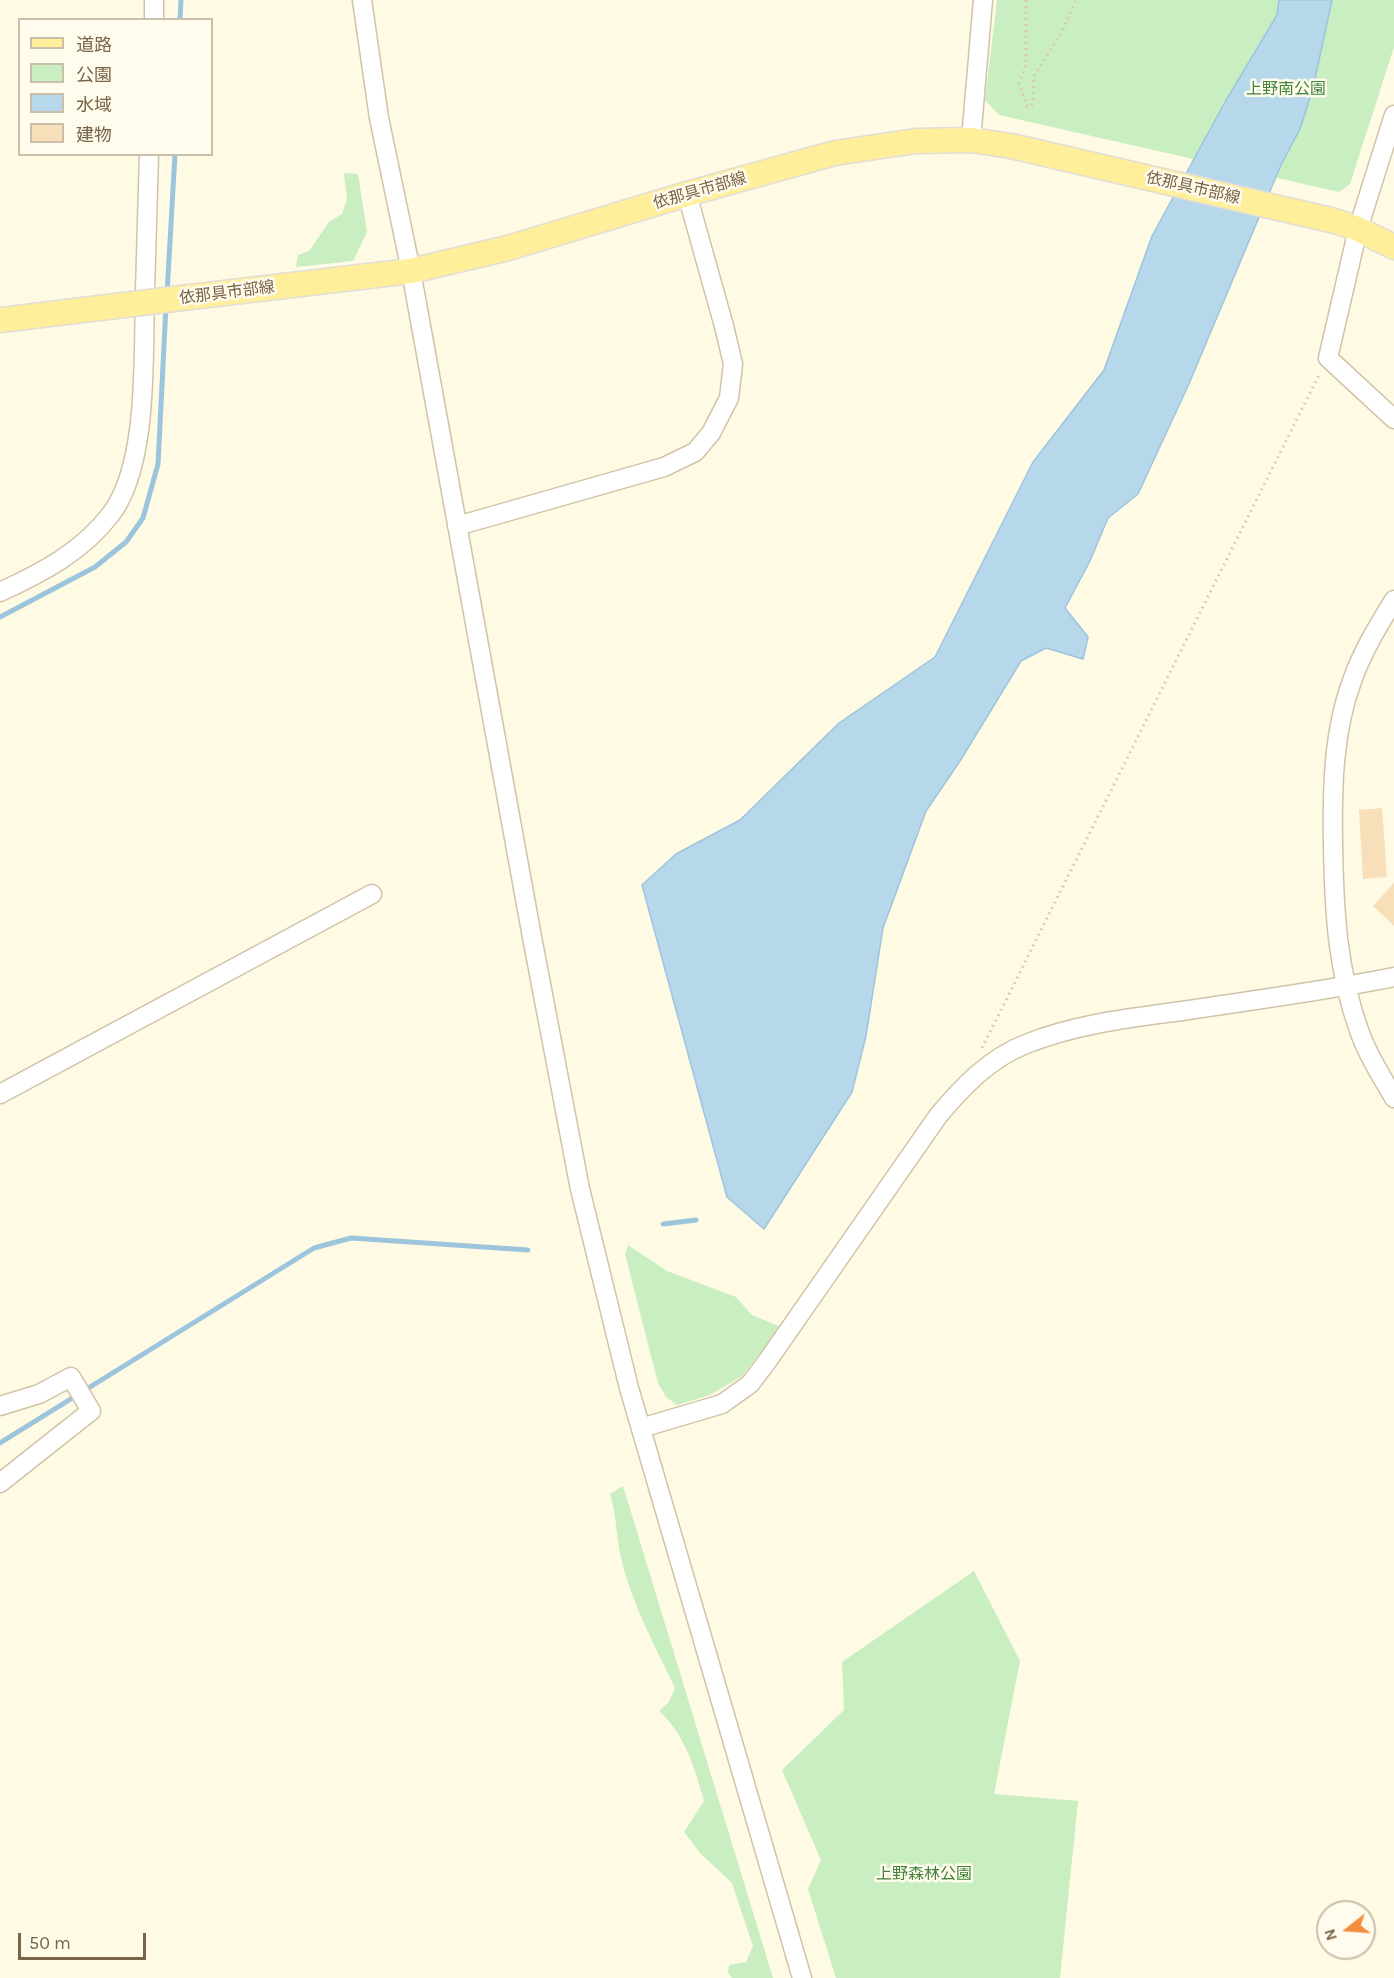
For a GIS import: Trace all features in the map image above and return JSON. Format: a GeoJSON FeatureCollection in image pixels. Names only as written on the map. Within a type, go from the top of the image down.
{"type":"FeatureCollection","features":[{"type":"Feature","properties":{"kind":"main road","name":"依那具市部線"},"geometry":{"type":"LineString","coordinates":[[0,321],[411,271],[508,248],[687,194],[835,153],[916,141],[971,140],[1011,146],[1347,225],[1394,247]]}},
{"type":"Feature","properties":{"kind":"street"},"geometry":{"type":"LineString","coordinates":[[154,0],[154,18]]}},
{"type":"Feature","properties":{"kind":"street"},"geometry":{"type":"LineString","coordinates":[[362,0],[379,118],[411,271],[580,1189],[626,1377],[802,1978]]}},
{"type":"Feature","properties":{"kind":"street"},"geometry":{"type":"LineString","coordinates":[[971,140],[982,0]]}},
{"type":"Feature","properties":{"kind":"street"},"geometry":{"type":"LineString","coordinates":[[1394,115],[1347,225],[1328,358],[1394,419]]}},
{"type":"Feature","properties":{"kind":"street"},"geometry":{"type":"LineString","coordinates":[[0,592],[40,574],[84,543],[112,513],[128,483],[138,442],[143,360],[149,156]]}},
{"type":"Feature","properties":{"kind":"street"},"geometry":{"type":"LineString","coordinates":[[457,526],[664,467],[695,452],[711,433],[729,398],[733,364],[687,194]]}},
{"type":"Feature","properties":{"kind":"street"},"geometry":{"type":"LineString","coordinates":[[1394,600],[1374,633],[1352,682],[1339,732],[1332,795],[1334,906],[1346,986],[1360,1035],[1394,1098]]}},
{"type":"Feature","properties":{"kind":"street"},"geometry":{"type":"LineString","coordinates":[[0,1094],[372,894]]}},
{"type":"Feature","properties":{"kind":"street"},"geometry":{"type":"LineString","coordinates":[[641,1428],[722,1404],[750,1384],[938,1116],[963,1086],[998,1059],[1025,1044],[1090,1024],[1394,977]]}},
{"type":"Feature","properties":{"kind":"street"},"geometry":{"type":"LineString","coordinates":[[0,1406],[39,1394],[71,1377],[91,1411],[0,1483]]}},
{"type":"Feature","properties":{"kind":"path"},"geometry":{"type":"LineString","coordinates":[[1026,0],[1026,65],[1019,83],[1027,106],[1030,107],[1033,102],[1034,76],[1062,31],[1076,0]]}},
{"type":"Feature","properties":{"kind":"path"},"geometry":{"type":"LineString","coordinates":[[979,1054],[1328,358]]}},
{"type":"Feature","properties":{"kind":"green space","name":"上野南公園"},"geometry":{"type":"Polygon","coordinates":[[[997,0],[1394,0],[1394,47],[1350,184],[1339,192],[999,115],[985,100],[997,0]]]}},
{"type":"Feature","properties":{"kind":"green space"},"geometry":{"type":"Polygon","coordinates":[[[344,173],[358,174],[367,232],[353,261],[296,267],[298,255],[309,251],[329,222],[342,214],[347,200],[344,173]]]}},
{"type":"Feature","properties":{"kind":"green space"},"geometry":{"type":"Polygon","coordinates":[[[628,1245],[667,1271],[736,1297],[752,1315],[781,1327],[742,1376],[710,1395],[677,1405],[666,1397],[658,1383],[625,1254],[628,1245]]]}},
{"type":"Feature","properties":{"kind":"green space"},"geometry":{"type":"Polygon","coordinates":[[[623,1486],[773,1978],[732,1978],[728,1973],[729,1965],[746,1962],[753,1946],[732,1883],[700,1853],[684,1832],[704,1801],[693,1765],[682,1741],[676,1730],[659,1711],[669,1702],[675,1688],[638,1608],[621,1558],[610,1494],[623,1486]]]}},
{"type":"Feature","properties":{"kind":"green space","name":"上野森林公園"},"geometry":{"type":"Polygon","coordinates":[[[974,1571],[1020,1661],[994,1794],[1078,1801],[1060,1978],[836,1978],[808,1889],[821,1860],[782,1770],[844,1710],[842,1662],[974,1571]]]}},
{"type":"Feature","properties":{"kind":"water"},"geometry":{"type":"Polygon","coordinates":[[[1279,0],[1332,0],[1313,88],[1300,129],[1281,165],[1188,386],[1138,494],[1108,518],[1090,561],[1065,608],[1088,637],[1083,659],[1046,648],[1021,661],[960,761],[926,811],[883,928],[866,1036],[852,1092],[764,1229],[727,1197],[642,885],[676,854],[740,820],[839,723],[935,657],[1033,462],[1104,370],[1152,236],[1225,102],[1277,15],[1279,0]]]}},
{"type":"Feature","properties":{"kind":"building"},"geometry":{"type":"Polygon","coordinates":[[[1382,808],[1387,877],[1363,879],[1359,810],[1382,808]]]}},
{"type":"Feature","properties":{"kind":"building"},"geometry":{"type":"Polygon","coordinates":[[[1394,883],[1394,926],[1373,906],[1394,883]]]}},
{"type":"Feature","properties":{"kind":"waterway"},"geometry":{"type":"LineString","coordinates":[[180,18],[181,0]]}},
{"type":"Feature","properties":{"kind":"waterway"},"geometry":{"type":"LineString","coordinates":[[167,294],[175,156]]}},
{"type":"Feature","properties":{"kind":"waterway"},"geometry":{"type":"LineString","coordinates":[[0,617],[95,567],[126,542],[143,518],[158,464],[166,306]]}},
{"type":"Feature","properties":{"kind":"waterway"},"geometry":{"type":"LineString","coordinates":[[663,1224],[696,1220]]}},
{"type":"Feature","properties":{"kind":"waterway"},"geometry":{"type":"LineString","coordinates":[[0,1443],[314,1248],[351,1238],[528,1250]]}}]}
